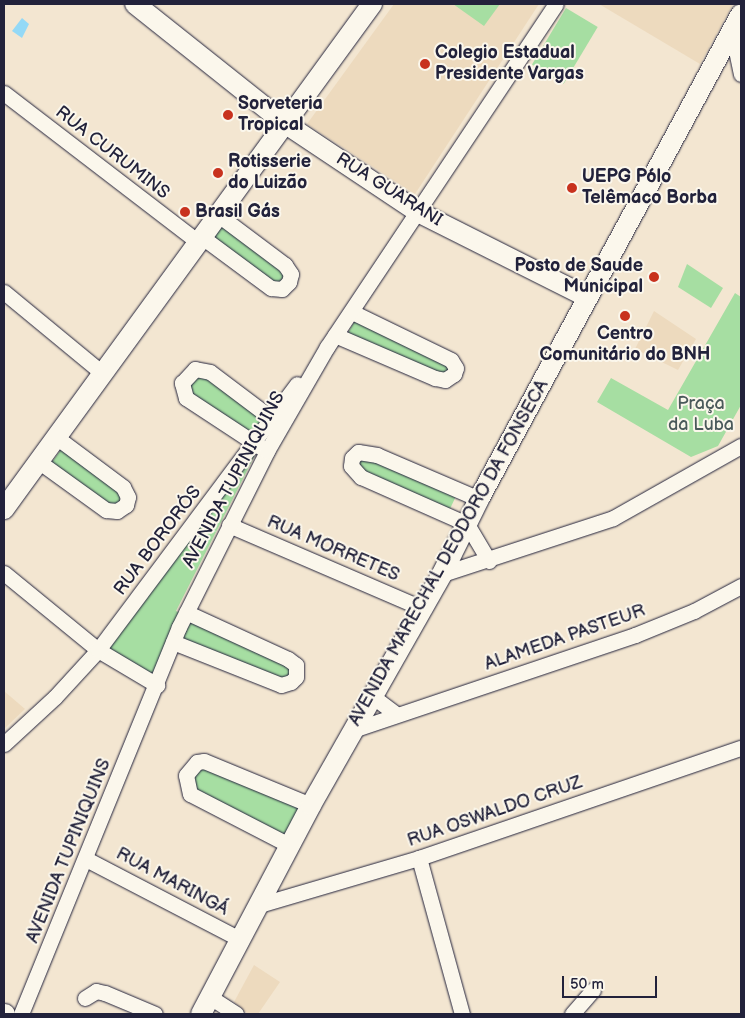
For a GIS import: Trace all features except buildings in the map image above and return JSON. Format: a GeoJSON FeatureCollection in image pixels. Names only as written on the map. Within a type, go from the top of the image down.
{"type":"FeatureCollection","features":[{"type":"Feature","properties":{"kind":"street","name":"RUA GUARANI"},"geometry":{"type":"LineString","coordinates":[[135,4],[286,124],[418,212],[587,297]]}},
{"type":"Feature","properties":{"kind":"street"},"geometry":{"type":"LineString","coordinates":[[4,509],[101,372],[286,124],[372,4]]}},
{"type":"Feature","properties":{"kind":"street","name":"AVENIDA TUPINIQUINS"},"geometry":{"type":"LineString","coordinates":[[21,1014],[86,859],[173,642],[229,524],[260,448],[556,4]]}},
{"type":"Feature","properties":{"kind":"street"},"geometry":{"type":"LineString","coordinates":[[737,23],[741,74]]}},
{"type":"Feature","properties":{"kind":"street","name":"AVENIDA MARECHAL DEODORO DA FONSECA"},"geometry":{"type":"LineString","coordinates":[[205,1006],[310,805],[442,574],[479,499],[587,297],[737,23]]}},
{"type":"Feature","properties":{"kind":"street","name":"RUA CURUMINS"},"geometry":{"type":"LineString","coordinates":[[4,94],[200,240],[271,288],[282,289],[289,282],[291,274],[285,265],[217,214]]}},
{"type":"Feature","properties":{"kind":"street"},"geometry":{"type":"LineString","coordinates":[[4,292],[101,372]]}},
{"type":"Feature","properties":{"kind":"street"},"geometry":{"type":"LineString","coordinates":[[331,341],[436,378],[445,380],[454,374],[456,368],[451,360],[352,312]]}},
{"type":"Feature","properties":{"kind":"street","name":"RUA BORORÓS"},"geometry":{"type":"LineString","coordinates":[[4,744],[55,697],[98,650],[260,448],[271,418],[331,341]]}},
{"type":"Feature","properties":{"kind":"street"},"geometry":{"type":"LineString","coordinates":[[260,448],[186,398],[182,391],[185,378],[195,369],[210,372],[271,418]]}},
{"type":"Feature","properties":{"kind":"street"},"geometry":{"type":"LineString","coordinates":[[38,460],[106,510],[117,511],[126,506],[128,497],[123,487],[56,437]]}},
{"type":"Feature","properties":{"kind":"street"},"geometry":{"type":"LineString","coordinates":[[442,574],[488,561],[613,518],[741,446]]}},
{"type":"Feature","properties":{"kind":"street"},"geometry":{"type":"LineString","coordinates":[[479,499],[377,455],[358,452],[352,458],[351,466],[362,477],[467,524],[488,561]]}},
{"type":"Feature","properties":{"kind":"street","name":"RUA MORRETES"},"geometry":{"type":"LineString","coordinates":[[229,524],[422,608]]}},
{"type":"Feature","properties":{"kind":"street"},"geometry":{"type":"LineString","coordinates":[[4,572],[98,650],[157,685]]}},
{"type":"Feature","properties":{"kind":"street","name":"ALAMEDA PASTEUR"},"geometry":{"type":"LineString","coordinates":[[353,730],[635,635],[694,611],[741,586]]}},
{"type":"Feature","properties":{"kind":"street"},"geometry":{"type":"LineString","coordinates":[[173,642],[280,685],[291,682],[296,677],[296,665],[288,659],[186,612]]}},
{"type":"Feature","properties":{"kind":"street"},"geometry":{"type":"LineString","coordinates":[[372,696],[396,714]]}},
{"type":"Feature","properties":{"kind":"street","name":"RUA OSWALDO CRUZ"},"geometry":{"type":"LineString","coordinates":[[259,905],[419,858],[741,748]]}},
{"type":"Feature","properties":{"kind":"street"},"geometry":{"type":"LineString","coordinates":[[290,845],[190,794],[186,775],[197,762],[204,761],[310,805]]}},
{"type":"Feature","properties":{"kind":"street"},"geometry":{"type":"LineString","coordinates":[[419,858],[462,1014]]}},
{"type":"Feature","properties":{"kind":"street","name":"RUA MARINGÁ"},"geometry":{"type":"LineString","coordinates":[[86,859],[240,939]]}},
{"type":"Feature","properties":{"kind":"street"},"geometry":{"type":"LineString","coordinates":[[572,1014],[593,990]]}},
{"type":"Feature","properties":{"kind":"street"},"geometry":{"type":"LineString","coordinates":[[85,998],[96,991],[106,993],[155,1014]]}},
{"type":"Feature","properties":{"kind":"street"},"geometry":{"type":"LineString","coordinates":[[205,1006],[236,1014]]}},
{"type":"Feature","properties":{"kind":"shaded area","name":"Colegio Estadual Presidente Vargas"},"geometry":{"type":"Polygon","coordinates":[[[394,4],[539,4],[415,194],[307,124],[394,4]]]}},
{"type":"Feature","properties":{"kind":"shaded area","name":"Colegio Estadual Presidente Vargas"},"geometry":{"type":"Polygon","coordinates":[[[599,4],[733,4],[700,64],[599,4]]]}},
{"type":"Feature","properties":{"kind":"shaded area"},"geometry":{"type":"Polygon","coordinates":[[[654,311],[696,339],[678,370],[635,349],[654,311]]]}},
{"type":"Feature","properties":{"kind":"shaded area"},"geometry":{"type":"Polygon","coordinates":[[[4,691],[25,709],[4,729],[4,691]]]}},
{"type":"Feature","properties":{"kind":"shaded area"},"geometry":{"type":"Polygon","coordinates":[[[254,965],[280,982],[258,1014],[248,1014],[234,1002],[254,965]]]}},
{"type":"Feature","properties":{"kind":"green space"},"geometry":{"type":"Polygon","coordinates":[[[453,4],[500,4],[484,26],[453,4]]]}},
{"type":"Feature","properties":{"kind":"green space"},"geometry":{"type":"Polygon","coordinates":[[[566,8],[598,27],[564,84],[532,65],[566,8]]]}},
{"type":"Feature","properties":{"kind":"green space"},"geometry":{"type":"Polygon","coordinates":[[[224,220],[290,274],[280,288],[208,241],[224,220]]]}},
{"type":"Feature","properties":{"kind":"green space"},"geometry":{"type":"Polygon","coordinates":[[[687,264],[723,288],[711,308],[678,287],[687,264]]]}},
{"type":"Feature","properties":{"kind":"green space","name":"Praça da Luba"},"geometry":{"type":"Polygon","coordinates":[[[735,293],[741,297],[741,405],[718,446],[691,457],[597,402],[611,378],[668,410],[735,293]]]}},
{"type":"Feature","properties":{"kind":"green space"},"geometry":{"type":"Polygon","coordinates":[[[356,318],[451,365],[446,376],[347,335],[356,318]]]}},
{"type":"Feature","properties":{"kind":"green space"},"geometry":{"type":"Polygon","coordinates":[[[200,371],[264,422],[250,441],[188,395],[187,382],[200,371]]]}},
{"type":"Feature","properties":{"kind":"green space"},"geometry":{"type":"Polygon","coordinates":[[[65,444],[124,490],[116,510],[49,466],[65,444]]]}},
{"type":"Feature","properties":{"kind":"green space"},"geometry":{"type":"Polygon","coordinates":[[[257,451],[176,611],[294,665],[289,680],[168,638],[153,680],[104,652],[257,451]]]}},
{"type":"Feature","properties":{"kind":"green space"},"geometry":{"type":"Polygon","coordinates":[[[361,455],[457,494],[448,513],[360,475],[357,458],[361,455]]]}},
{"type":"Feature","properties":{"kind":"green space"},"geometry":{"type":"Polygon","coordinates":[[[197,763],[304,806],[287,842],[196,797],[190,774],[197,763]]]}},
{"type":"Feature","properties":{"kind":"water"},"geometry":{"type":"Polygon","coordinates":[[[22,18],[29,24],[22,38],[12,31],[22,18]]]}},
{"type":"Feature","properties":{"kind":"place","name":"Colegio Estadual Presidente Vargas"},"geometry":{"type":"Point","coordinates":[425,64]}},
{"type":"Feature","properties":{"kind":"place","name":"Sorveteria Tropical"},"geometry":{"type":"Point","coordinates":[228,115]}},
{"type":"Feature","properties":{"kind":"place","name":"Rotisserie do Luizão"},"geometry":{"type":"Point","coordinates":[218,173]}},
{"type":"Feature","properties":{"kind":"place","name":"UEPG Pólo Telêmaco Borba"},"geometry":{"type":"Point","coordinates":[572,188]}},
{"type":"Feature","properties":{"kind":"place","name":"Brasil Gás"},"geometry":{"type":"Point","coordinates":[185,212]}},
{"type":"Feature","properties":{"kind":"place","name":"Posto de Saude Municipal"},"geometry":{"type":"Point","coordinates":[654,277]}},
{"type":"Feature","properties":{"kind":"place","name":"Centro Comunitário do BNH"},"geometry":{"type":"Point","coordinates":[625,316]}}]}
